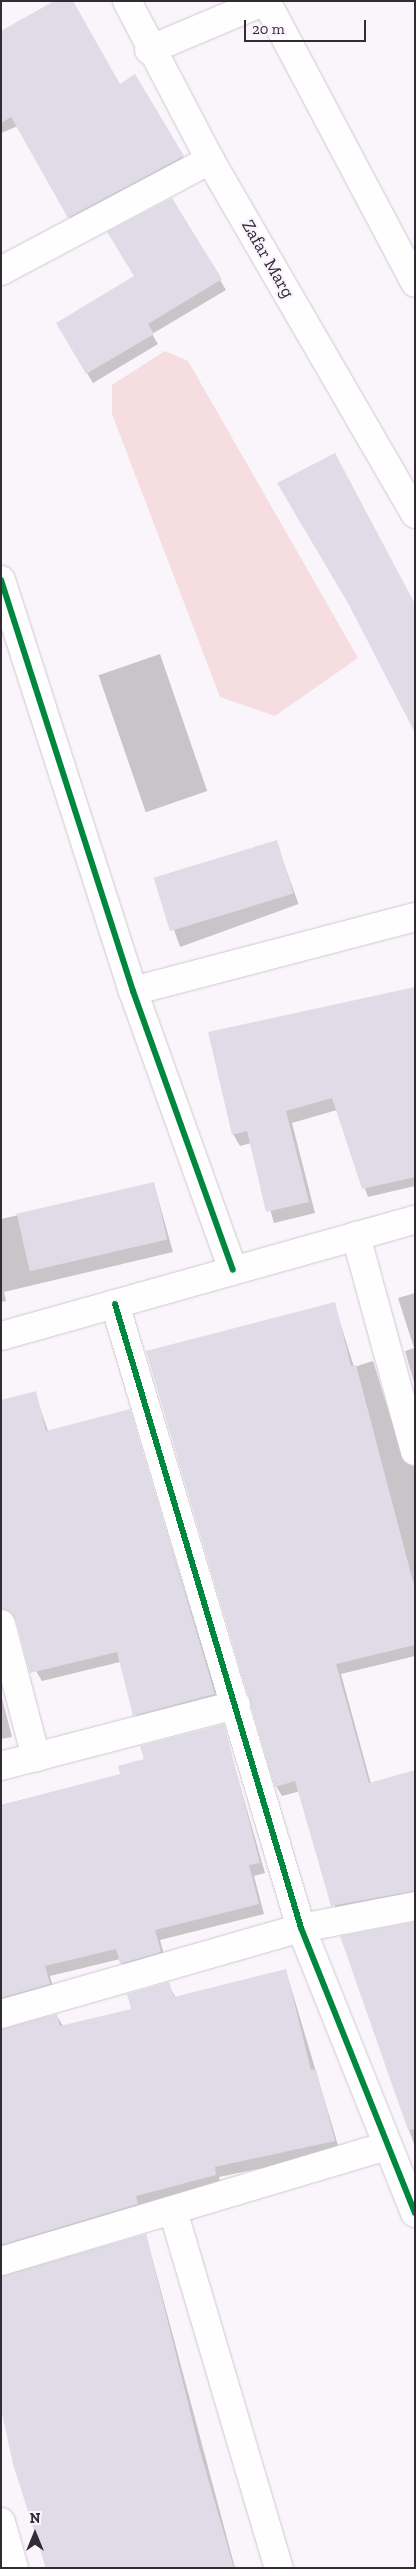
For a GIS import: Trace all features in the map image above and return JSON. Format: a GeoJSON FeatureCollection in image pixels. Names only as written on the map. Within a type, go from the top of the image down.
{"type":"FeatureCollection","features":[{"type":"Feature","properties":{"kind":"street","name":"Zafar Marg"},"geometry":{"type":"LineString","coordinates":[[127,1],[149,50],[210,160],[415,514]]}},
{"type":"Feature","properties":{"kind":"street"},"geometry":{"type":"LineString","coordinates":[[149,50],[265,1],[415,283]]}},
{"type":"Feature","properties":{"kind":"street"},"geometry":{"type":"LineString","coordinates":[[1,271],[210,160]]}},
{"type":"Feature","properties":{"kind":"street"},"geometry":{"type":"LineString","coordinates":[[1,580],[133,991],[233,1270]]}},
{"type":"Feature","properties":{"kind":"street"},"geometry":{"type":"LineString","coordinates":[[133,991],[415,917]]}},
{"type":"Feature","properties":{"kind":"street"},"geometry":{"type":"LineString","coordinates":[[1,1336],[415,1220]]}},
{"type":"Feature","properties":{"kind":"street"},"geometry":{"type":"LineString","coordinates":[[356,1236],[415,1450]]}},
{"type":"Feature","properties":{"kind":"street"},"geometry":{"type":"LineString","coordinates":[[115,1304],[236,1704],[301,1928],[386,2146],[415,2212]]}},
{"type":"Feature","properties":{"kind":"street"},"geometry":{"type":"LineString","coordinates":[[1,1624],[36,1757]]}},
{"type":"Feature","properties":{"kind":"street"},"geometry":{"type":"LineString","coordinates":[[1,1766],[236,1704]]}},
{"type":"Feature","properties":{"kind":"street"},"geometry":{"type":"LineString","coordinates":[[1,2014],[301,1928],[415,1906]]}},
{"type":"Feature","properties":{"kind":"street"},"geometry":{"type":"LineString","coordinates":[[1,2261],[386,2146]]}},
{"type":"Feature","properties":{"kind":"street"},"geometry":{"type":"LineString","coordinates":[[173,2211],[279,2568]]}},
{"type":"Feature","properties":{"kind":"street"},"geometry":{"type":"LineString","coordinates":[[1,2522],[14,2568]]}},
{"type":"Feature","properties":{"kind":"shaded area"},"geometry":{"type":"Polygon","coordinates":[[[165,351],[188,361],[358,658],[275,716],[220,697],[112,414],[112,385],[165,351]]]}},
{"type":"Feature","properties":{"kind":"building"},"geometry":{"type":"Polygon","coordinates":[[[54,1],[73,1],[120,84],[135,74],[184,156],[68,218],[11,117],[1,123],[1,31],[54,1]]]}},
{"type":"Feature","properties":{"kind":"building"},"geometry":{"type":"Polygon","coordinates":[[[172,198],[222,279],[148,324],[154,334],[86,374],[56,323],[134,276],[107,232],[172,198]]]}},
{"type":"Feature","properties":{"kind":"building"},"geometry":{"type":"Polygon","coordinates":[[[335,453],[415,604],[415,733],[349,605],[277,483],[335,453]]]}},
{"type":"Feature","properties":{"kind":"building"},"geometry":{"type":"Polygon","coordinates":[[[277,840],[293,894],[170,931],[154,878],[277,840]]]}},
{"type":"Feature","properties":{"kind":"building"},"geometry":{"type":"Polygon","coordinates":[[[415,987],[415,1177],[362,1189],[332,1098],[286,1111],[309,1202],[266,1212],[247,1131],[232,1135],[208,1032],[415,987]]]}},
{"type":"Feature","properties":{"kind":"building"},"geometry":{"type":"Polygon","coordinates":[[[154,1182],[167,1239],[30,1271],[17,1214],[154,1182]]]}},
{"type":"Feature","properties":{"kind":"building"},"geometry":{"type":"Polygon","coordinates":[[[335,1302],[351,1366],[356,1365],[415,1589],[415,1645],[336,1664],[369,1783],[415,1770],[415,1891],[331,1906],[295,1781],[275,1787],[146,1351],[335,1302]]]}},
{"type":"Feature","properties":{"kind":"building"},"geometry":{"type":"Polygon","coordinates":[[[36,1391],[46,1431],[130,1409],[215,1694],[133,1716],[117,1652],[30,1673],[16,1620],[1,1609],[1,1400],[36,1391]]]}},
{"type":"Feature","properties":{"kind":"building"},"geometry":{"type":"Polygon","coordinates":[[[224,1724],[260,1863],[249,1865],[259,1904],[155,1930],[161,1952],[120,1964],[116,1949],[45,1966],[50,1984],[1,1998],[1,1805],[120,1774],[118,1766],[144,1759],[140,1746],[224,1724]]]}},
{"type":"Feature","properties":{"kind":"building"},"geometry":{"type":"Polygon","coordinates":[[[415,1922],[415,2129],[408,2130],[340,1936],[415,1922]]]}},
{"type":"Feature","properties":{"kind":"building"},"geometry":{"type":"Polygon","coordinates":[[[286,1969],[311,2070],[316,2069],[335,2141],[215,2167],[216,2175],[136,2196],[138,2204],[1,2245],[1,2029],[57,2014],[60,2026],[131,2009],[127,1994],[169,1982],[174,1997],[286,1969]]]}},
{"type":"Feature","properties":{"kind":"building"},"geometry":{"type":"Polygon","coordinates":[[[146,2234],[200,2451],[234,2568],[46,2568],[13,2464],[1,2409],[1,2276],[146,2234]]]}},
{"type":"Feature","properties":{"kind":"cycle path"},"geometry":{"type":"LineString","coordinates":[[1,580],[133,991],[233,1270]]}},
{"type":"Feature","properties":{"kind":"cycle path"},"geometry":{"type":"LineString","coordinates":[[115,1304],[301,1928],[415,2213]]}}]}
